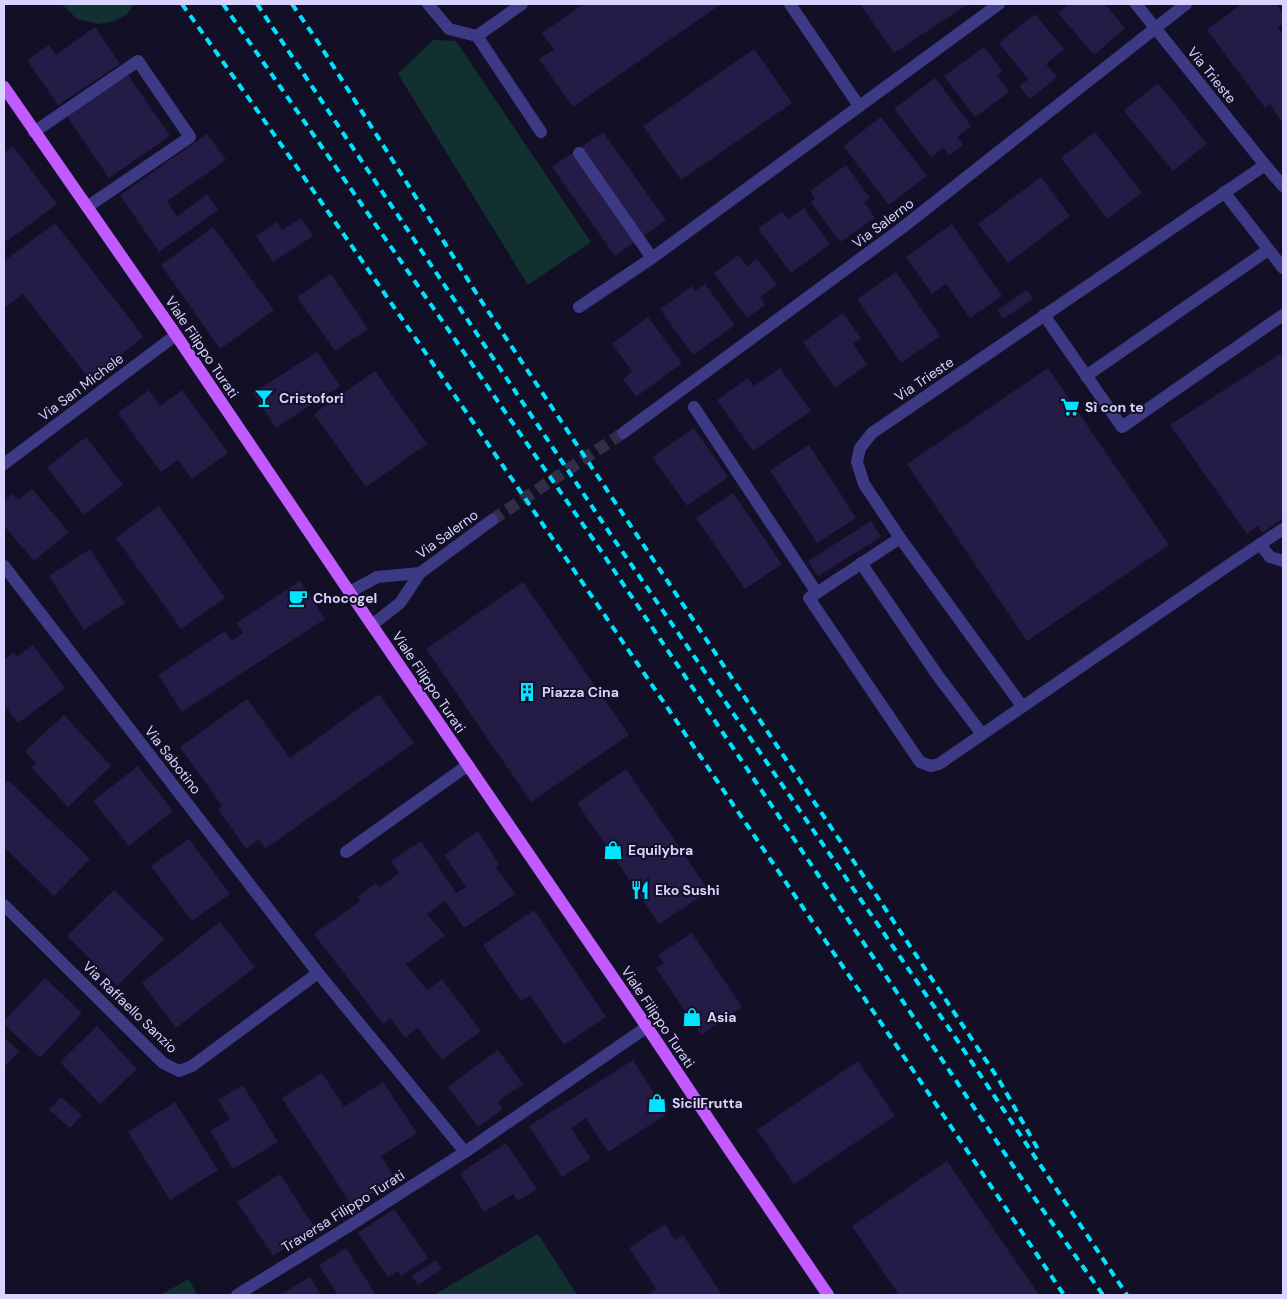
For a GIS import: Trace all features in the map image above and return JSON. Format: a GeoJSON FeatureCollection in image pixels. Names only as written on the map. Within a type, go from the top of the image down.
{"type":"FeatureCollection","features":[{"type":"Feature","properties":{"kind":"main road","name":"Viale Filippo Turati"},"geometry":{"type":"LineString","coordinates":[[4,88],[176,335],[828,1295]]}},
{"type":"Feature","properties":{"kind":"street"},"geometry":{"type":"LineString","coordinates":[[428,4],[449,29],[477,36],[541,132]]}},
{"type":"Feature","properties":{"kind":"street"},"geometry":{"type":"LineString","coordinates":[[477,36],[522,4]]}},
{"type":"Feature","properties":{"kind":"street"},"geometry":{"type":"LineString","coordinates":[[790,4],[859,106]]}},
{"type":"Feature","properties":{"kind":"street"},"geometry":{"type":"LineString","coordinates":[[579,307],[652,258],[999,4]]}},
{"type":"Feature","properties":{"kind":"street","name":"Via Trieste"},"geometry":{"type":"LineString","coordinates":[[1136,4],[1265,165],[1283,184]]}},
{"type":"Feature","properties":{"kind":"street","name":"Via Salerno"},"geometry":{"type":"LineString","coordinates":[[622,433],[902,228],[1186,4]]}},
{"type":"Feature","properties":{"kind":"street"},"geometry":{"type":"LineString","coordinates":[[34,132],[138,61],[190,137],[87,208]]}},
{"type":"Feature","properties":{"kind":"street"},"geometry":{"type":"LineString","coordinates":[[580,153],[652,258]]}},
{"type":"Feature","properties":{"kind":"street","name":"Via Trieste"},"geometry":{"type":"LineString","coordinates":[[1022,706],[900,538],[864,484],[857,462],[860,448],[872,433],[1265,165]]}},
{"type":"Feature","properties":{"kind":"street"},"geometry":{"type":"LineString","coordinates":[[1224,192],[1283,268]]}},
{"type":"Feature","properties":{"kind":"street"},"geometry":{"type":"LineString","coordinates":[[1086,376],[1268,250]]}},
{"type":"Feature","properties":{"kind":"street"},"geometry":{"type":"LineString","coordinates":[[1044,315],[1122,427],[1283,315]]}},
{"type":"Feature","properties":{"kind":"street","name":"Via San Michele"},"geometry":{"type":"LineString","coordinates":[[4,464],[176,335]]}},
{"type":"Feature","properties":{"kind":"street"},"geometry":{"type":"LineString","coordinates":[[694,407],[817,593]]}},
{"type":"Feature","properties":{"kind":"street","name":"Via Salerno"},"geometry":{"type":"LineString","coordinates":[[372,625],[400,603],[420,573],[492,520]]}},
{"type":"Feature","properties":{"kind":"street"},"geometry":{"type":"LineString","coordinates":[[900,538],[809,598],[920,762],[931,766],[939,764],[1283,529]]}},
{"type":"Feature","properties":{"kind":"street"},"geometry":{"type":"LineString","coordinates":[[1260,544],[1270,557],[1283,561]]}},
{"type":"Feature","properties":{"kind":"street"},"geometry":{"type":"LineString","coordinates":[[861,564],[938,676],[982,734]]}},
{"type":"Feature","properties":{"kind":"street","name":"Via Sabotino"},"geometry":{"type":"LineString","coordinates":[[4,566],[318,973]]}},
{"type":"Feature","properties":{"kind":"street","name":"Via Salerno"},"geometry":{"type":"LineString","coordinates":[[350,592],[377,577],[420,573]]}},
{"type":"Feature","properties":{"kind":"street"},"geometry":{"type":"LineString","coordinates":[[346,852],[468,765]]}},
{"type":"Feature","properties":{"kind":"street","name":"Via Raffaello Sanzio"},"geometry":{"type":"LineString","coordinates":[[4,905],[163,1063],[179,1071],[192,1066],[318,973]]}},
{"type":"Feature","properties":{"kind":"street"},"geometry":{"type":"LineString","coordinates":[[318,973],[465,1152]]}},
{"type":"Feature","properties":{"kind":"street","name":"Traversa Filippo Turati"},"geometry":{"type":"LineString","coordinates":[[237,1295],[465,1152],[647,1027]]}},
{"type":"Feature","properties":{"kind":"green space"},"geometry":{"type":"Polygon","coordinates":[[[62,4],[134,4],[127,14],[115,21],[98,24],[77,19],[62,4]]]}},
{"type":"Feature","properties":{"kind":"green space"},"geometry":{"type":"Polygon","coordinates":[[[433,40],[456,41],[591,242],[528,285],[398,74],[433,40]]]}},
{"type":"Feature","properties":{"kind":"green space"},"geometry":{"type":"Polygon","coordinates":[[[538,1234],[577,1295],[434,1295],[538,1234]]]}},
{"type":"Feature","properties":{"kind":"green space"},"geometry":{"type":"Polygon","coordinates":[[[189,1279],[197,1295],[160,1295],[189,1279]]]}},
{"type":"Feature","properties":{"kind":"building"},"geometry":{"type":"Polygon","coordinates":[[[584,4],[721,4],[573,107],[539,59],[554,49],[542,33],[584,4]]]}},
{"type":"Feature","properties":{"kind":"building"},"geometry":{"type":"Polygon","coordinates":[[[860,4],[968,4],[894,53],[860,4]]]}},
{"type":"Feature","properties":{"kind":"building"},"geometry":{"type":"Polygon","coordinates":[[[1069,4],[1105,4],[1125,28],[1094,55],[1058,13],[1069,4]]]}},
{"type":"Feature","properties":{"kind":"building"},"geometry":{"type":"Polygon","coordinates":[[[1242,4],[1276,4],[1283,14],[1283,24],[1278,28],[1283,35],[1283,124],[1270,104],[1265,108],[1207,30],[1242,4]]]}},
{"type":"Feature","properties":{"kind":"building"},"geometry":{"type":"Polygon","coordinates":[[[1035,14],[1064,49],[1046,64],[1057,77],[1030,99],[1019,86],[1028,79],[999,43],[1035,14]]]}},
{"type":"Feature","properties":{"kind":"building"},"geometry":{"type":"Polygon","coordinates":[[[95,27],[120,64],[58,105],[27,60],[49,45],[56,55],[95,27]]]}},
{"type":"Feature","properties":{"kind":"building"},"geometry":{"type":"Polygon","coordinates":[[[984,47],[1002,71],[997,75],[1009,92],[975,117],[944,76],[984,47]]]}},
{"type":"Feature","properties":{"kind":"building"},"geometry":{"type":"Polygon","coordinates":[[[754,49],[792,103],[681,180],[643,126],[754,49]]]}},
{"type":"Feature","properties":{"kind":"building"},"geometry":{"type":"Polygon","coordinates":[[[128,75],[170,136],[109,178],[67,116],[128,75]]]}},
{"type":"Feature","properties":{"kind":"building"},"geometry":{"type":"Polygon","coordinates":[[[935,78],[971,126],[957,137],[963,145],[949,155],[943,148],[931,157],[894,109],[935,78]]]}},
{"type":"Feature","properties":{"kind":"building"},"geometry":{"type":"Polygon","coordinates":[[[1158,83],[1207,144],[1173,171],[1124,111],[1158,83]]]}},
{"type":"Feature","properties":{"kind":"building"},"geometry":{"type":"Polygon","coordinates":[[[881,117],[927,176],[889,205],[843,146],[881,117]]]}},
{"type":"Feature","properties":{"kind":"building"},"geometry":{"type":"Polygon","coordinates":[[[603,132],[666,220],[615,256],[552,167],[603,132]]]}},
{"type":"Feature","properties":{"kind":"building"},"geometry":{"type":"Polygon","coordinates":[[[1095,132],[1142,193],[1107,219],[1061,158],[1095,132]]]}},
{"type":"Feature","properties":{"kind":"building"},"geometry":{"type":"Polygon","coordinates":[[[207,134],[226,160],[167,201],[177,217],[207,194],[218,210],[159,252],[120,195],[207,134]]]}},
{"type":"Feature","properties":{"kind":"building"},"geometry":{"type":"Polygon","coordinates":[[[13,146],[57,204],[7,241],[4,237],[4,153],[13,146]]]}},
{"type":"Feature","properties":{"kind":"building"},"geometry":{"type":"Polygon","coordinates":[[[846,165],[870,198],[864,202],[875,218],[840,242],[811,202],[815,199],[810,191],[846,165]]]}},
{"type":"Feature","properties":{"kind":"building"},"geometry":{"type":"Polygon","coordinates":[[[1041,177],[1070,216],[1008,263],[978,224],[1041,177]]]}},
{"type":"Feature","properties":{"kind":"building"},"geometry":{"type":"Polygon","coordinates":[[[804,208],[830,244],[791,273],[758,229],[782,211],[788,219],[804,208]]]}},
{"type":"Feature","properties":{"kind":"building"},"geometry":{"type":"Polygon","coordinates":[[[301,218],[313,236],[273,262],[256,236],[277,222],[282,230],[301,218]]]}},
{"type":"Feature","properties":{"kind":"building"},"geometry":{"type":"Polygon","coordinates":[[[55,223],[143,337],[90,380],[23,294],[4,308],[4,261],[55,223]]]}},
{"type":"Feature","properties":{"kind":"building"},"geometry":{"type":"Polygon","coordinates":[[[952,224],[1002,296],[970,318],[946,284],[932,294],[906,257],[952,224]]]}},
{"type":"Feature","properties":{"kind":"building"},"geometry":{"type":"Polygon","coordinates":[[[213,227],[274,310],[220,349],[161,265],[213,227]]]}},
{"type":"Feature","properties":{"kind":"building"},"geometry":{"type":"Polygon","coordinates":[[[738,255],[747,266],[757,259],[777,285],[760,297],[765,305],[747,318],[714,273],[738,255]]]}},
{"type":"Feature","properties":{"kind":"building"},"geometry":{"type":"Polygon","coordinates":[[[896,272],[940,336],[901,363],[857,299],[896,272]]]}},
{"type":"Feature","properties":{"kind":"building"},"geometry":{"type":"Polygon","coordinates":[[[331,274],[368,329],[335,351],[297,297],[331,274]]]}},
{"type":"Feature","properties":{"kind":"building"},"geometry":{"type":"Polygon","coordinates":[[[705,284],[735,325],[693,355],[660,309],[692,286],[695,291],[705,284]]]}},
{"type":"Feature","properties":{"kind":"building"},"geometry":{"type":"Polygon","coordinates":[[[1027,290],[1033,299],[1003,319],[997,310],[1027,290]]]}},
{"type":"Feature","properties":{"kind":"building"},"geometry":{"type":"Polygon","coordinates":[[[843,313],[861,338],[853,344],[867,364],[835,388],[803,342],[843,313]]]}},
{"type":"Feature","properties":{"kind":"building"},"geometry":{"type":"Polygon","coordinates":[[[648,317],[682,363],[636,397],[623,379],[632,371],[612,344],[648,317]]]}},
{"type":"Feature","properties":{"kind":"building"},"geometry":{"type":"Polygon","coordinates":[[[317,352],[340,386],[276,428],[253,393],[317,352]]]}},
{"type":"Feature","properties":{"kind":"building"},"geometry":{"type":"Polygon","coordinates":[[[1283,352],[1283,518],[1262,533],[1258,526],[1247,534],[1170,425],[1283,352]]]}},
{"type":"Feature","properties":{"kind":"building"},"geometry":{"type":"Polygon","coordinates":[[[780,368],[811,411],[753,451],[717,400],[748,378],[754,386],[780,368]]]}},
{"type":"Feature","properties":{"kind":"building"},"geometry":{"type":"Polygon","coordinates":[[[1048,368],[1169,545],[1027,641],[907,464],[1048,368]]]}},
{"type":"Feature","properties":{"kind":"building"},"geometry":{"type":"Polygon","coordinates":[[[375,371],[427,444],[366,487],[314,414],[375,371]]]}},
{"type":"Feature","properties":{"kind":"building"},"geometry":{"type":"Polygon","coordinates":[[[149,390],[160,406],[182,390],[228,453],[192,479],[178,460],[161,472],[118,413],[149,390]]]}},
{"type":"Feature","properties":{"kind":"building"},"geometry":{"type":"Polygon","coordinates":[[[694,428],[728,477],[687,506],[652,457],[694,428]]]}},
{"type":"Feature","properties":{"kind":"building"},"geometry":{"type":"Polygon","coordinates":[[[86,437],[123,485],[84,515],[47,467],[86,437]]]}},
{"type":"Feature","properties":{"kind":"building"},"geometry":{"type":"Polygon","coordinates":[[[809,445],[856,518],[817,543],[770,470],[809,445]]]}},
{"type":"Feature","properties":{"kind":"building"},"geometry":{"type":"Polygon","coordinates":[[[32,489],[69,532],[34,561],[4,526],[4,501],[13,494],[18,500],[32,489]]]}},
{"type":"Feature","properties":{"kind":"building"},"geometry":{"type":"Polygon","coordinates":[[[733,493],[782,564],[745,589],[696,518],[733,493]]]}},
{"type":"Feature","properties":{"kind":"building"},"geometry":{"type":"Polygon","coordinates":[[[159,506],[225,598],[181,629],[116,538],[159,506]]]}},
{"type":"Feature","properties":{"kind":"building"},"geometry":{"type":"Polygon","coordinates":[[[871,521],[881,537],[818,576],[808,561],[871,521]]]}},
{"type":"Feature","properties":{"kind":"building"},"geometry":{"type":"Polygon","coordinates":[[[90,549],[125,603],[84,630],[49,576],[90,549]]]}},
{"type":"Feature","properties":{"kind":"building"},"geometry":{"type":"Polygon","coordinates":[[[300,581],[325,619],[182,712],[158,675],[225,631],[232,641],[243,633],[236,623],[300,581]]]}},
{"type":"Feature","properties":{"kind":"building","name":"Piazza Cina"},"geometry":{"type":"Polygon","coordinates":[[[523,582],[629,735],[531,802],[426,649],[523,582]]]}},
{"type":"Feature","properties":{"kind":"building"},"geometry":{"type":"Polygon","coordinates":[[[33,645],[65,688],[18,723],[4,704],[4,660],[14,652],[17,657],[33,645]]]}},
{"type":"Feature","properties":{"kind":"building"},"geometry":{"type":"Polygon","coordinates":[[[379,694],[414,743],[265,849],[259,839],[246,849],[218,809],[222,806],[180,747],[247,699],[290,758],[379,694]]]}},
{"type":"Feature","properties":{"kind":"building"},"geometry":{"type":"Polygon","coordinates":[[[64,715],[111,766],[68,807],[31,767],[36,763],[25,751],[64,715]]]}},
{"type":"Feature","properties":{"kind":"building"},"geometry":{"type":"Polygon","coordinates":[[[138,766],[173,811],[129,846],[93,801],[138,766]]]}},
{"type":"Feature","properties":{"kind":"building"},"geometry":{"type":"Polygon","coordinates":[[[626,769],[709,891],[659,924],[577,803],[626,769]]]}},
{"type":"Feature","properties":{"kind":"building"},"geometry":{"type":"Polygon","coordinates":[[[8,780],[90,859],[54,896],[4,847],[4,784],[8,780]]]}},
{"type":"Feature","properties":{"kind":"building"},"geometry":{"type":"Polygon","coordinates":[[[478,831],[499,864],[496,867],[515,894],[464,928],[445,901],[427,914],[445,936],[406,964],[427,990],[442,979],[481,1031],[442,1060],[418,1028],[405,1038],[390,1018],[383,1024],[314,934],[360,901],[357,897],[376,883],[380,887],[399,873],[391,861],[421,841],[456,893],[466,887],[444,855],[478,831]]]}},
{"type":"Feature","properties":{"kind":"building"},"geometry":{"type":"Polygon","coordinates":[[[189,839],[230,894],[192,921],[151,866],[189,839]]]}},
{"type":"Feature","properties":{"kind":"building"},"geometry":{"type":"Polygon","coordinates":[[[114,890],[164,939],[117,986],[67,936],[114,890]]]}},
{"type":"Feature","properties":{"kind":"building"},"geometry":{"type":"Polygon","coordinates":[[[534,910],[606,1017],[564,1045],[530,995],[521,1001],[483,945],[534,910]]]}},
{"type":"Feature","properties":{"kind":"building"},"geometry":{"type":"Polygon","coordinates":[[[220,922],[255,967],[176,1028],[142,983],[220,922]]]}},
{"type":"Feature","properties":{"kind":"building"},"geometry":{"type":"Polygon","coordinates":[[[692,933],[742,1007],[701,1035],[656,968],[664,964],[658,955],[692,933]]]}},
{"type":"Feature","properties":{"kind":"building"},"geometry":{"type":"Polygon","coordinates":[[[45,978],[82,1013],[40,1058],[4,1024],[4,1021],[45,978]]]}},
{"type":"Feature","properties":{"kind":"building"},"geometry":{"type":"Polygon","coordinates":[[[97,1026],[137,1069],[100,1104],[60,1062],[97,1026]]]}},
{"type":"Feature","properties":{"kind":"building"},"geometry":{"type":"Polygon","coordinates":[[[4,1037],[19,1051],[4,1067],[4,1037]]]}},
{"type":"Feature","properties":{"kind":"building"},"geometry":{"type":"Polygon","coordinates":[[[498,1050],[523,1084],[498,1102],[503,1109],[478,1127],[448,1087],[498,1050]]]}},
{"type":"Feature","properties":{"kind":"building"},"geometry":{"type":"Polygon","coordinates":[[[633,1060],[667,1114],[608,1152],[586,1118],[571,1128],[591,1158],[562,1177],[529,1126],[633,1060]]]}},
{"type":"Feature","properties":{"kind":"building"},"geometry":{"type":"Polygon","coordinates":[[[858,1061],[895,1116],[794,1184],[757,1130],[858,1061]]]}},
{"type":"Feature","properties":{"kind":"building"},"geometry":{"type":"Polygon","coordinates":[[[322,1073],[344,1107],[383,1082],[417,1133],[381,1156],[395,1179],[352,1206],[282,1098],[322,1073]]]}},
{"type":"Feature","properties":{"kind":"building"},"geometry":{"type":"Polygon","coordinates":[[[243,1085],[278,1142],[233,1169],[210,1131],[230,1119],[218,1100],[243,1085]]]}},
{"type":"Feature","properties":{"kind":"building"},"geometry":{"type":"Polygon","coordinates":[[[61,1097],[82,1115],[70,1128],[49,1110],[61,1097]]]}},
{"type":"Feature","properties":{"kind":"building"},"geometry":{"type":"Polygon","coordinates":[[[175,1102],[218,1170],[170,1200],[128,1132],[175,1102]]]}},
{"type":"Feature","properties":{"kind":"building"},"geometry":{"type":"Polygon","coordinates":[[[506,1143],[537,1189],[518,1201],[513,1194],[484,1212],[460,1173],[506,1143]]]}},
{"type":"Feature","properties":{"kind":"building"},"geometry":{"type":"Polygon","coordinates":[[[947,1161],[1039,1295],[899,1295],[852,1226],[947,1161]]]}},
{"type":"Feature","properties":{"kind":"building"},"geometry":{"type":"Polygon","coordinates":[[[280,1174],[315,1228],[273,1256],[237,1202],[280,1174]]]}},
{"type":"Feature","properties":{"kind":"building"},"geometry":{"type":"Polygon","coordinates":[[[394,1209],[428,1258],[401,1276],[398,1271],[388,1277],[358,1233],[394,1209]]]}},
{"type":"Feature","properties":{"kind":"building"},"geometry":{"type":"Polygon","coordinates":[[[665,1224],[675,1240],[683,1235],[722,1295],[646,1295],[656,1289],[629,1248],[665,1224]]]}},
{"type":"Feature","properties":{"kind":"building"},"geometry":{"type":"Polygon","coordinates":[[[346,1248],[376,1295],[338,1295],[319,1265],[346,1248]]]}},
{"type":"Feature","properties":{"kind":"building"},"geometry":{"type":"Polygon","coordinates":[[[436,1260],[442,1269],[418,1285],[412,1276],[436,1260]]]}},
{"type":"Feature","properties":{"kind":"building"},"geometry":{"type":"Polygon","coordinates":[[[310,1277],[321,1295],[280,1295],[310,1277]]]}},
{"type":"Feature","properties":{"kind":"tunnel"},"geometry":{"type":"LineString","coordinates":[[492,520],[623,433]]}},
{"type":"Feature","properties":{"kind":"railway"},"geometry":{"type":"LineString","coordinates":[[182,4],[490,448],[1064,1295]]}},
{"type":"Feature","properties":{"kind":"railway"},"geometry":{"type":"LineString","coordinates":[[223,4],[593,539],[1038,1203],[1103,1295]]}},
{"type":"Feature","properties":{"kind":"railway"},"geometry":{"type":"LineString","coordinates":[[257,4],[611,535],[957,1040],[1127,1295]]}},
{"type":"Feature","properties":{"kind":"railway"},"geometry":{"type":"LineString","coordinates":[[292,4],[318,42],[480,299],[999,1080],[1039,1151]]}},
{"type":"Feature","properties":{"kind":"place","name":"Cristofori"},"geometry":{"type":"Point","coordinates":[264,398]}},
{"type":"Feature","properties":{"kind":"place","name":"Sì con te"},"geometry":{"type":"Point","coordinates":[1070,407]}},
{"type":"Feature","properties":{"kind":"place","name":"Chocogel"},"geometry":{"type":"Point","coordinates":[298,598]}},
{"type":"Feature","properties":{"kind":"place","name":"Piazza Cina"},"geometry":{"type":"Point","coordinates":[527,692]}},
{"type":"Feature","properties":{"kind":"place","name":"Equilybra"},"geometry":{"type":"Point","coordinates":[613,850]}},
{"type":"Feature","properties":{"kind":"place","name":"Eko Sushi"},"geometry":{"type":"Point","coordinates":[640,890]}},
{"type":"Feature","properties":{"kind":"place","name":"Asia"},"geometry":{"type":"Point","coordinates":[692,1017]}},
{"type":"Feature","properties":{"kind":"place","name":"SicilFrutta"},"geometry":{"type":"Point","coordinates":[657,1103]}}]}
